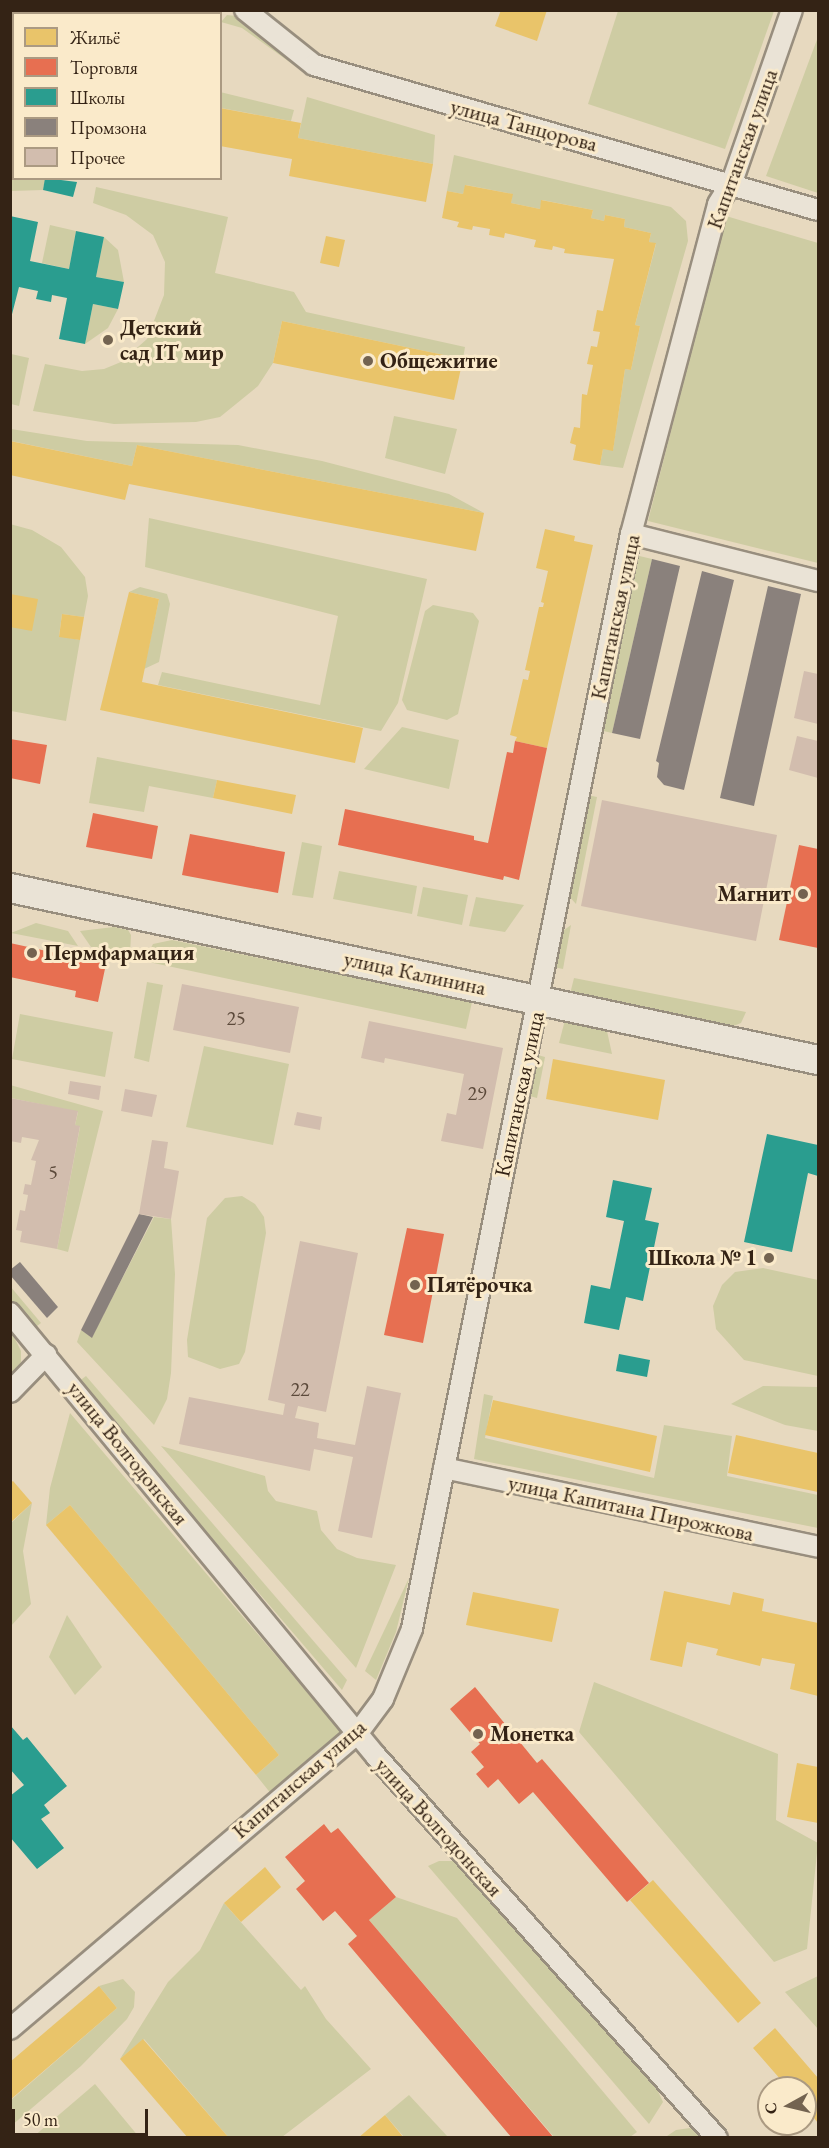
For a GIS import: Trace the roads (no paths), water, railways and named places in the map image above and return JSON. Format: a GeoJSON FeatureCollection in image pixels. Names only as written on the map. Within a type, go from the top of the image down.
{"type":"FeatureCollection","features":[{"type":"Feature","properties":{"kind":"main road","name":"улица Калинина"},"geometry":{"type":"LineString","coordinates":[[10,888],[819,1060]]}},
{"type":"Feature","properties":{"kind":"street","name":"улица Танцорова"},"geometry":{"type":"LineString","coordinates":[[245,10],[314,65],[732,182],[819,210]]}},
{"type":"Feature","properties":{"kind":"street","name":"Капитанская улица"},"geometry":{"type":"LineString","coordinates":[[10,2029],[357,1734],[383,1699],[412,1629],[631,534],[718,204],[732,182],[792,10]]}},
{"type":"Feature","properties":{"kind":"street"},"geometry":{"type":"LineString","coordinates":[[631,534],[819,581]]}},
{"type":"Feature","properties":{"kind":"street","name":"улица Волгодонская"},"geometry":{"type":"LineString","coordinates":[[10,1313],[357,1734],[717,2138]]}},
{"type":"Feature","properties":{"kind":"street"},"geometry":{"type":"LineString","coordinates":[[10,1392],[46,1355]]}},
{"type":"Feature","properties":{"kind":"street","name":"улица Капитана Пирожкова"},"geometry":{"type":"LineString","coordinates":[[444,1468],[819,1547]]}},
{"type":"Feature","properties":{"kind":"place","name":"Детский сад IT мир"},"geometry":{"type":"Point","coordinates":[108,340]}},
{"type":"Feature","properties":{"kind":"place","name":"Общежитие"},"geometry":{"type":"Point","coordinates":[368,361]}},
{"type":"Feature","properties":{"kind":"place","name":"Магнит"},"geometry":{"type":"Point","coordinates":[803,894]}},
{"type":"Feature","properties":{"kind":"place","name":"Пермфармация"},"geometry":{"type":"Point","coordinates":[32,953]}},
{"type":"Feature","properties":{"kind":"place","name":"Школа № 1"},"geometry":{"type":"Point","coordinates":[769,1258]}},
{"type":"Feature","properties":{"kind":"place","name":"Пятёрочка"},"geometry":{"type":"Point","coordinates":[415,1285]}},
{"type":"Feature","properties":{"kind":"place","name":"Монетка"},"geometry":{"type":"Point","coordinates":[478,1734]}}]}
